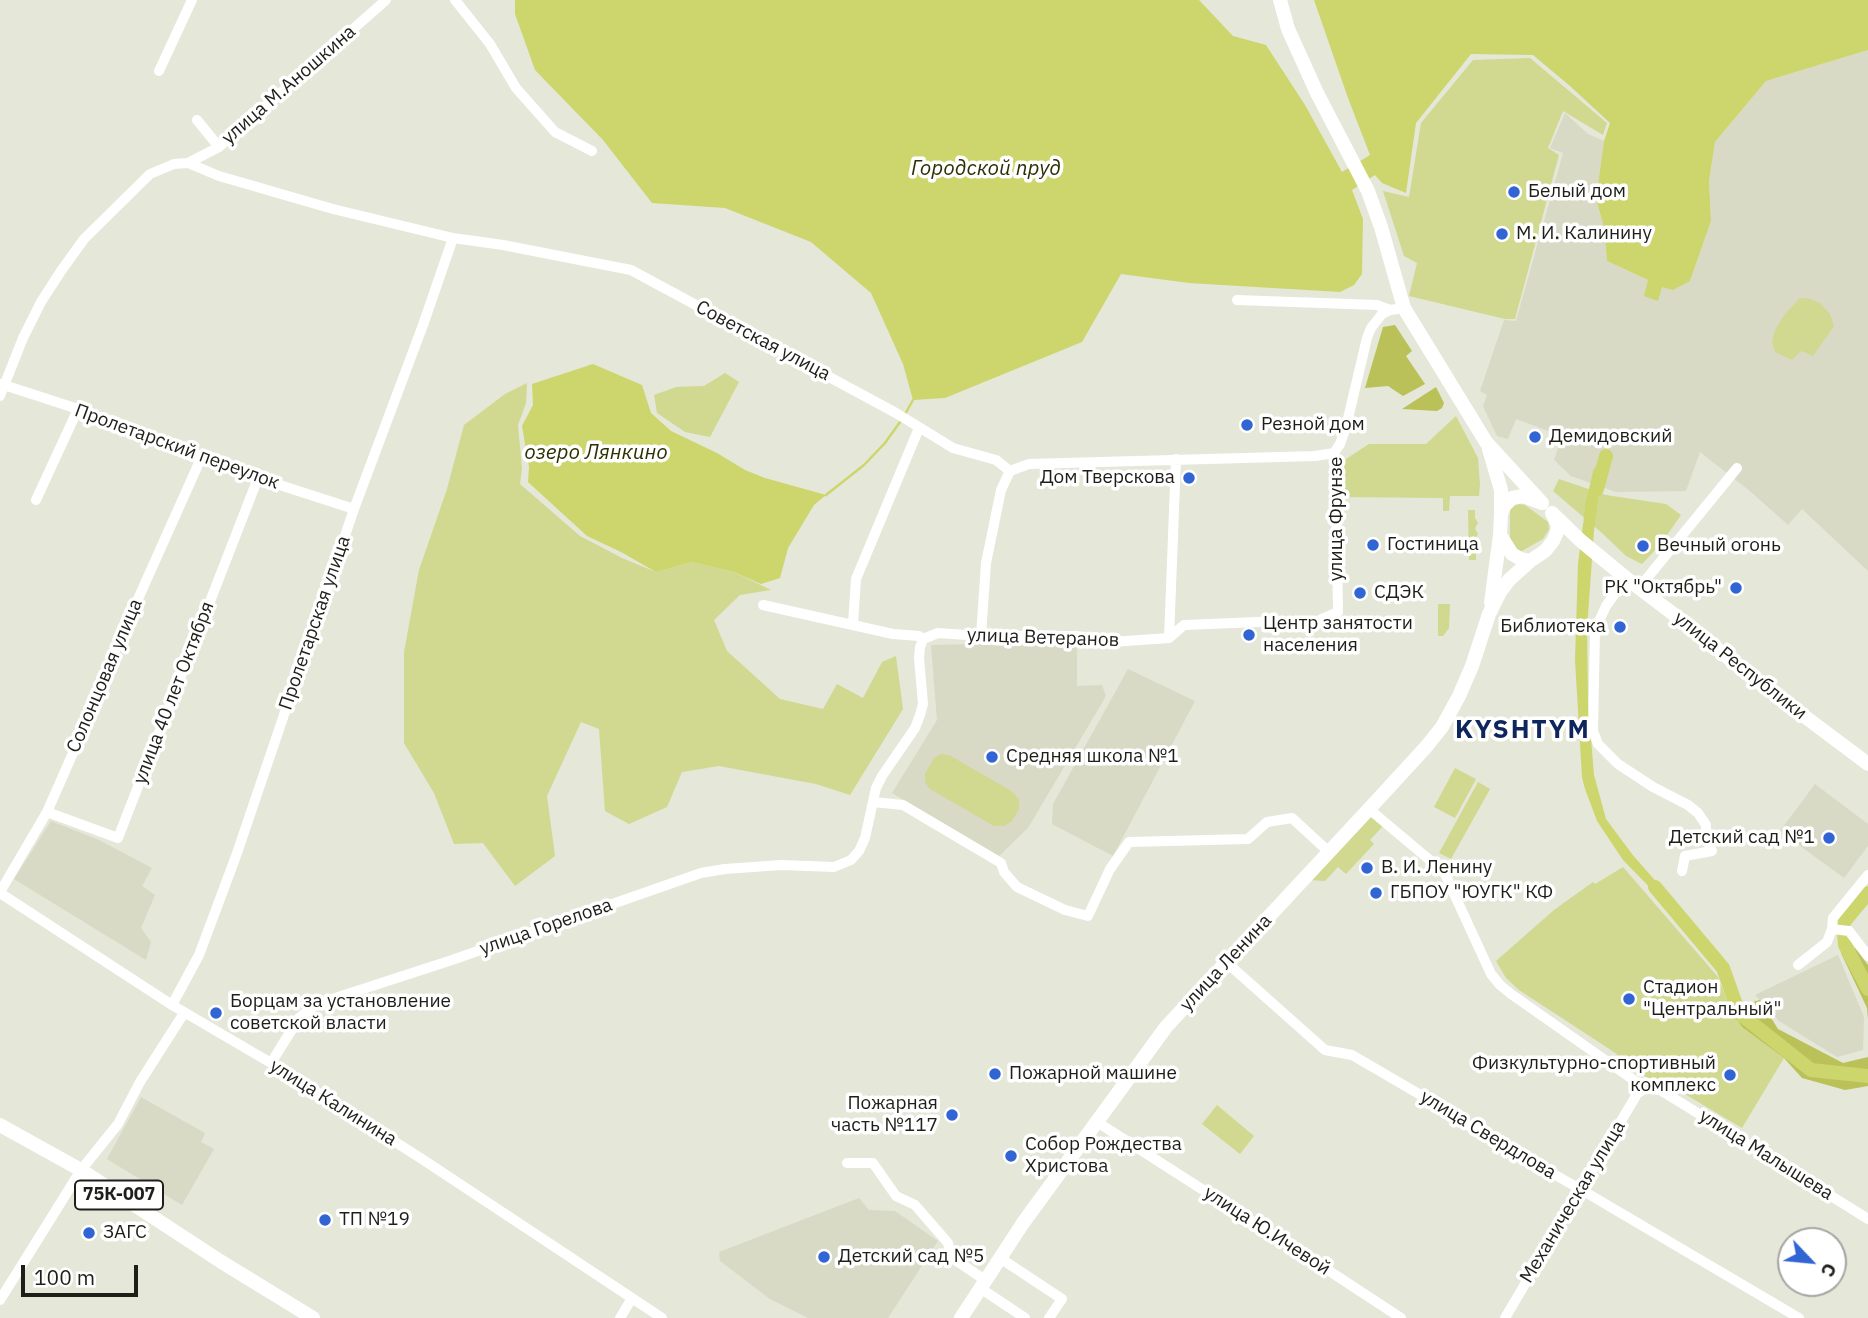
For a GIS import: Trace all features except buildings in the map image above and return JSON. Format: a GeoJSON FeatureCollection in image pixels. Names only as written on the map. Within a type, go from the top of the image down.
{"type":"FeatureCollection","features":[{"type":"Feature","properties":{"kind":"main road"},"geometry":{"type":"LineString","coordinates":[[1280,0],[1288,29],[1317,93],[1368,191],[1381,227],[1397,309],[1486,442],[1496,470],[1501,490],[1500,535],[1489,614]]}},
{"type":"Feature","properties":{"kind":"main road","name":"улица Республики"},"geometry":{"type":"LineString","coordinates":[[1486,442],[1581,541],[1752,677],[1868,764]]}},
{"type":"Feature","properties":{"kind":"main road"},"geometry":{"type":"LineString","coordinates":[[1489,614],[1502,589],[1518,570],[1553,541],[1558,525],[1547,508],[1531,498],[1512,498],[1501,514]]}},
{"type":"Feature","properties":{"kind":"main road"},"geometry":{"type":"LineString","coordinates":[[1500,535],[1512,554],[1521,559],[1533,559],[1571,542],[1581,541]]}},
{"type":"Feature","properties":{"kind":"main road","name":"улица Ленина"},"geometry":{"type":"LineString","coordinates":[[961,1318],[1000,1258],[1166,1027],[1442,727],[1463,686],[1489,614]]}},
{"type":"Feature","properties":{"kind":"main road","name":"75К-007"},"geometry":{"type":"LineString","coordinates":[[0,1125],[81,1170],[313,1318]]}},
{"type":"Feature","properties":{"kind":"street"},"geometry":{"type":"LineString","coordinates":[[159,71],[192,0]]}},
{"type":"Feature","properties":{"kind":"street","name":"улица М.Аношкина"},"geometry":{"type":"LineString","coordinates":[[1,388],[41,302],[84,239],[150,174],[174,164],[188,163],[219,147],[386,0]]}},
{"type":"Feature","properties":{"kind":"street"},"geometry":{"type":"LineString","coordinates":[[455,0],[490,44],[516,88],[555,132],[592,150]]}},
{"type":"Feature","properties":{"kind":"street"},"geometry":{"type":"LineString","coordinates":[[197,120],[219,147]]}},
{"type":"Feature","properties":{"kind":"street","name":"Советская улица"},"geometry":{"type":"LineString","coordinates":[[188,163],[219,176],[333,209],[453,238],[631,270],[896,413],[953,448],[996,460],[1010,471]]}},
{"type":"Feature","properties":{"kind":"street","name":"Пролетарская улица"},"geometry":{"type":"LineString","coordinates":[[172,1005],[199,955],[236,856],[354,509],[453,238]]}},
{"type":"Feature","properties":{"kind":"street"},"geometry":{"type":"LineString","coordinates":[[1237,300],[1377,305],[1397,309]]}},
{"type":"Feature","properties":{"kind":"street","name":"улица Фрунзе"},"geometry":{"type":"LineString","coordinates":[[1321,619],[1338,612],[1334,453],[1346,427],[1367,338],[1376,320],[1397,309]]}},
{"type":"Feature","properties":{"kind":"street","name":"Пролетарский переулок"},"geometry":{"type":"LineString","coordinates":[[1,388],[78,410],[258,478],[354,509]]}},
{"type":"Feature","properties":{"kind":"street"},"geometry":{"type":"LineString","coordinates":[[36,500],[78,410]]}},
{"type":"Feature","properties":{"kind":"street"},"geometry":{"type":"LineString","coordinates":[[853,624],[856,579],[919,428]]}},
{"type":"Feature","properties":{"kind":"street"},"geometry":{"type":"LineString","coordinates":[[981,636],[986,563],[1001,490],[1010,471],[1029,464],[1315,456],[1334,453]]}},
{"type":"Feature","properties":{"kind":"street","name":"Солонцовая улица"},"geometry":{"type":"LineString","coordinates":[[0,892],[47,812],[112,657],[202,456]]}},
{"type":"Feature","properties":{"kind":"street"},"geometry":{"type":"LineString","coordinates":[[1169,638],[1176,459]]}},
{"type":"Feature","properties":{"kind":"street"},"geometry":{"type":"LineString","coordinates":[[1639,588],[1737,468]]}},
{"type":"Feature","properties":{"kind":"street","name":"улица 40 лет Октября"},"geometry":{"type":"LineString","coordinates":[[47,812],[118,838],[258,478]]}},
{"type":"Feature","properties":{"kind":"street"},"geometry":{"type":"LineString","coordinates":[[1626,578],[1606,607],[1595,630],[1593,731],[1598,744],[1618,764],[1653,787],[1688,805],[1706,825],[1706,837],[1712,851],[1685,856],[1682,871]]}},
{"type":"Feature","properties":{"kind":"street","name":"улица Ветеранов"},"geometry":{"type":"LineString","coordinates":[[762,605],[893,634],[919,636],[923,639],[938,633],[1077,636],[1097,643],[1169,638],[1184,625],[1282,621]]}},
{"type":"Feature","properties":{"kind":"street"},"geometry":{"type":"LineString","coordinates":[[923,639],[919,646],[923,704],[920,715],[915,727],[882,776],[873,802],[903,805],[1000,863],[1017,887],[1065,910],[1088,916],[1110,869],[1129,842],[1248,839],[1266,822],[1292,818],[1329,852]]}},
{"type":"Feature","properties":{"kind":"street","name":"улица Горелова"},"geometry":{"type":"LineString","coordinates":[[271,1063],[299,1018],[314,1006],[329,1000],[701,873],[781,865],[834,867],[851,860],[865,838],[873,802]]}},
{"type":"Feature","properties":{"kind":"street","name":"улица Малышева"},"geometry":{"type":"LineString","coordinates":[[1369,809],[1444,872],[1491,974],[1500,985],[1645,1088],[1660,1090],[1868,1219]]}},
{"type":"Feature","properties":{"kind":"street"},"geometry":{"type":"LineString","coordinates":[[1798,965],[1827,942],[1833,918],[1868,875]]}},
{"type":"Feature","properties":{"kind":"street","name":"улица Калинина"},"geometry":{"type":"LineString","coordinates":[[0,892],[184,1013],[271,1063],[422,1159],[662,1318]]}},
{"type":"Feature","properties":{"kind":"street"},"geometry":{"type":"LineString","coordinates":[[1832,929],[1849,931],[1868,956]]}},
{"type":"Feature","properties":{"kind":"street","name":"улица Свердлова"},"geometry":{"type":"LineString","coordinates":[[1226,962],[1325,1050],[1352,1055],[1798,1318]]}},
{"type":"Feature","properties":{"kind":"street"},"geometry":{"type":"LineString","coordinates":[[0,1300],[81,1170],[118,1124],[140,1082],[184,1013]]}},
{"type":"Feature","properties":{"kind":"street","name":"Механическая улица"},"geometry":{"type":"LineString","coordinates":[[1505,1318],[1637,1094],[1645,1088]]}},
{"type":"Feature","properties":{"kind":"street","name":"улица Ю.Ичевой"},"geometry":{"type":"LineString","coordinates":[[1097,1122],[1401,1318]]}},
{"type":"Feature","properties":{"kind":"street"},"geometry":{"type":"LineString","coordinates":[[847,1163],[873,1163],[896,1196],[915,1205],[948,1242],[951,1257],[1026,1318]]}},
{"type":"Feature","properties":{"kind":"street"},"geometry":{"type":"LineString","coordinates":[[1000,1258],[1062,1299],[1049,1318]]}},
{"type":"Feature","properties":{"kind":"street"},"geometry":{"type":"LineString","coordinates":[[620,1318],[632,1298]]}},
{"type":"Feature","properties":{"kind":"shaded area"},"geometry":{"type":"Polygon","coordinates":[[[1868,50],[1868,571],[1802,509],[1788,525],[1700,452],[1686,491],[1616,492],[1571,476],[1554,460],[1562,436],[1516,419],[1508,439],[1497,436],[1483,406],[1487,395],[1480,391],[1504,320],[1516,321],[1563,153],[1550,148],[1565,113],[1588,134],[1604,141],[1596,199],[1604,227],[1607,261],[1662,287],[1690,281],[1711,221],[1709,181],[1715,142],[1766,81],[1868,50]]]}},
{"type":"Feature","properties":{"kind":"shaded area"},"geometry":{"type":"Polygon","coordinates":[[[1530,58],[1607,123],[1603,135],[1563,111],[1548,148],[1559,155],[1515,319],[1505,319],[1409,296],[1417,263],[1404,256],[1383,191],[1409,197],[1421,123],[1473,60],[1530,58]]]}},
{"type":"Feature","properties":{"kind":"shaded area"},"geometry":{"type":"Polygon","coordinates":[[[1800,298],[1820,303],[1830,314],[1834,326],[1813,356],[1801,351],[1792,360],[1775,352],[1772,341],[1785,314],[1800,298]]]}},
{"type":"Feature","properties":{"kind":"shaded area"},"geometry":{"type":"Polygon","coordinates":[[[1395,325],[1412,351],[1406,356],[1425,384],[1403,396],[1388,386],[1365,388],[1383,327],[1395,325]]]}},
{"type":"Feature","properties":{"kind":"shaded area"},"geometry":{"type":"Polygon","coordinates":[[[725,373],[739,382],[710,437],[685,432],[657,413],[654,395],[676,387],[704,386],[725,373]]]}},
{"type":"Feature","properties":{"kind":"shaded area"},"geometry":{"type":"Polygon","coordinates":[[[527,383],[526,403],[518,425],[522,468],[520,484],[580,536],[622,558],[656,572],[692,562],[734,572],[771,590],[740,595],[714,620],[727,651],[780,699],[823,709],[837,684],[863,698],[882,662],[896,656],[903,709],[850,795],[816,784],[719,766],[682,772],[667,807],[629,824],[605,811],[599,729],[581,722],[547,796],[555,856],[515,886],[483,843],[454,844],[434,793],[404,743],[404,652],[419,570],[447,489],[464,425],[505,394],[527,383]]]}},
{"type":"Feature","properties":{"kind":"shaded area"},"geometry":{"type":"Polygon","coordinates":[[[1436,387],[1444,403],[1442,408],[1437,411],[1402,409],[1436,387]]]}},
{"type":"Feature","properties":{"kind":"shaded area"},"geometry":{"type":"Polygon","coordinates":[[[1456,416],[1478,458],[1479,496],[1450,496],[1449,511],[1443,511],[1443,498],[1340,497],[1340,459],[1346,459],[1369,444],[1426,444],[1456,416]]]}},
{"type":"Feature","properties":{"kind":"shaded area"},"geometry":{"type":"Polygon","coordinates":[[[1559,479],[1606,495],[1666,504],[1681,515],[1660,545],[1642,564],[1626,556],[1553,491],[1559,479]]]}},
{"type":"Feature","properties":{"kind":"shaded area"},"geometry":{"type":"Polygon","coordinates":[[[1519,504],[1525,505],[1548,522],[1549,529],[1543,539],[1520,552],[1510,545],[1510,510],[1519,504]]]}},
{"type":"Feature","properties":{"kind":"shaded area"},"geometry":{"type":"Polygon","coordinates":[[[1468,510],[1475,510],[1478,523],[1475,528],[1478,534],[1475,539],[1478,546],[1476,560],[1469,560],[1468,510]]]}},
{"type":"Feature","properties":{"kind":"shaded area"},"geometry":{"type":"Polygon","coordinates":[[[1438,604],[1450,604],[1449,628],[1443,636],[1438,636],[1438,604]]]}},
{"type":"Feature","properties":{"kind":"shaded area","name":"Средняя школа №1"},"geometry":{"type":"Polygon","coordinates":[[[1077,642],[1077,686],[1102,685],[1106,696],[1028,828],[999,856],[892,793],[937,720],[931,645],[1077,642]]]}},
{"type":"Feature","properties":{"kind":"shaded area"},"geometry":{"type":"Polygon","coordinates":[[[1128,669],[1195,701],[1113,856],[1052,824],[1053,804],[1128,669]]]}},
{"type":"Feature","properties":{"kind":"shaded area"},"geometry":{"type":"Polygon","coordinates":[[[941,754],[949,755],[1013,792],[1019,800],[1019,809],[1012,821],[1004,826],[994,826],[930,789],[925,782],[925,774],[934,758],[941,754]]]}},
{"type":"Feature","properties":{"kind":"shaded area"},"geometry":{"type":"Polygon","coordinates":[[[1455,768],[1476,779],[1455,818],[1434,807],[1455,768]]]}},
{"type":"Feature","properties":{"kind":"shaded area"},"geometry":{"type":"Polygon","coordinates":[[[1478,782],[1490,789],[1451,859],[1439,853],[1478,782]]]}},
{"type":"Feature","properties":{"kind":"shaded area","name":"Детский сад №1"},"geometry":{"type":"Polygon","coordinates":[[[1815,784],[1868,824],[1868,846],[1844,878],[1780,831],[1815,784]]]}},
{"type":"Feature","properties":{"kind":"shaded area"},"geometry":{"type":"Polygon","coordinates":[[[1374,817],[1384,825],[1370,840],[1374,844],[1346,874],[1338,867],[1325,881],[1309,880],[1368,818],[1374,817]]]}},
{"type":"Feature","properties":{"kind":"shaded area"},"geometry":{"type":"Polygon","coordinates":[[[51,821],[99,840],[152,868],[142,886],[155,895],[141,928],[151,942],[146,960],[14,879],[51,821]]]}},
{"type":"Feature","properties":{"kind":"shaded area","name":"Стадион \"Центральный\""},"geometry":{"type":"Polygon","coordinates":[[[1623,867],[1718,977],[1730,1008],[1742,1027],[1784,1058],[1742,1128],[1663,1081],[1651,1080],[1620,1061],[1617,1054],[1519,990],[1506,978],[1496,961],[1554,910],[1593,882],[1595,884],[1623,867]]]}},
{"type":"Feature","properties":{"kind":"shaded area"},"geometry":{"type":"Polygon","coordinates":[[[1855,948],[1868,965],[1868,1019],[1867,1008],[1841,953],[1855,948]]]}},
{"type":"Feature","properties":{"kind":"shaded area"},"geometry":{"type":"Polygon","coordinates":[[[1838,955],[1864,1017],[1863,1050],[1837,1057],[1779,1021],[1755,995],[1838,955]]]}},
{"type":"Feature","properties":{"kind":"shaded area"},"geometry":{"type":"Polygon","coordinates":[[[1760,1000],[1778,1029],[1843,1063],[1868,1057],[1868,1086],[1845,1090],[1802,1078],[1784,1058],[1742,1027],[1730,1008],[1760,1000]]]}},
{"type":"Feature","properties":{"kind":"shaded area"},"geometry":{"type":"Polygon","coordinates":[[[141,1097],[205,1133],[201,1142],[214,1149],[182,1205],[107,1159],[141,1097]]]}},
{"type":"Feature","properties":{"kind":"shaded area"},"geometry":{"type":"Polygon","coordinates":[[[1217,1105],[1254,1136],[1240,1154],[1202,1124],[1217,1105]]]}},
{"type":"Feature","properties":{"kind":"shaded area","name":"Детский сад №5"},"geometry":{"type":"Polygon","coordinates":[[[859,1198],[869,1210],[895,1211],[938,1241],[888,1318],[808,1318],[770,1299],[720,1261],[719,1252],[859,1198]]]}},
{"type":"Feature","properties":{"kind":"water","name":"Городской пруд"},"geometry":{"type":"Polygon","coordinates":[[[515,0],[1199,0],[1233,36],[1266,45],[1305,105],[1342,172],[1370,155],[1314,0],[1868,0],[1868,50],[1766,81],[1715,142],[1709,181],[1711,221],[1690,281],[1673,290],[1662,287],[1658,301],[1644,296],[1648,280],[1607,261],[1604,227],[1596,199],[1604,141],[1610,123],[1533,55],[1471,54],[1416,123],[1406,193],[1382,183],[1375,175],[1352,190],[1363,219],[1362,274],[1354,285],[1340,292],[1189,283],[1121,274],[1082,342],[945,398],[913,400],[903,364],[871,293],[811,242],[725,208],[652,203],[603,140],[535,70],[515,14],[515,0]]]}},
{"type":"Feature","properties":{"kind":"water","name":"озеро Лянкино"},"geometry":{"type":"Polygon","coordinates":[[[593,364],[642,385],[651,413],[671,431],[745,470],[826,495],[814,505],[788,548],[780,578],[761,584],[734,572],[692,562],[656,572],[587,536],[528,482],[529,467],[522,426],[533,405],[532,384],[593,364]]]}},
{"type":"Feature","properties":{"kind":"water"},"geometry":{"type":"Polygon","coordinates":[[[1594,468],[1605,472],[1598,498],[1594,531],[1587,629],[1588,703],[1594,775],[1606,819],[1672,900],[1665,903],[1623,860],[1597,821],[1582,777],[1575,660],[1578,564],[1586,501],[1594,468]]]}},
{"type":"Feature","properties":{"kind":"waterway"},"geometry":{"type":"LineString","coordinates":[[904,416],[913,400]]}},
{"type":"Feature","properties":{"kind":"waterway"},"geometry":{"type":"LineString","coordinates":[[826,495],[864,465],[900,422]]}},
{"type":"Feature","properties":{"kind":"waterway"},"geometry":{"type":"LineString","coordinates":[[1597,489],[1606,456]]}},
{"type":"Feature","properties":{"kind":"waterway"},"geometry":{"type":"LineString","coordinates":[[1655,887],[1723,968],[1739,1013],[1811,1070],[1868,1076]]}},
{"type":"Feature","properties":{"kind":"waterway"},"geometry":{"type":"LineString","coordinates":[[1868,893],[1843,923],[1845,945],[1868,989]]}},
{"type":"Feature","properties":{"kind":"place","name":"Белый дом"},"geometry":{"type":"Point","coordinates":[1514,192]}},
{"type":"Feature","properties":{"kind":"place","name":"М. И. Калинину"},"geometry":{"type":"Point","coordinates":[1502,234]}},
{"type":"Feature","properties":{"kind":"place","name":"Резной дом"},"geometry":{"type":"Point","coordinates":[1247,425]}},
{"type":"Feature","properties":{"kind":"place","name":"Демидовский"},"geometry":{"type":"Point","coordinates":[1535,437]}},
{"type":"Feature","properties":{"kind":"place","name":"Дом Тверскова"},"geometry":{"type":"Point","coordinates":[1189,478]}},
{"type":"Feature","properties":{"kind":"place","name":"Гостиница"},"geometry":{"type":"Point","coordinates":[1373,545]}},
{"type":"Feature","properties":{"kind":"place","name":"Вечный огонь"},"geometry":{"type":"Point","coordinates":[1643,546]}},
{"type":"Feature","properties":{"kind":"place","name":"РК \"Октябрь\""},"geometry":{"type":"Point","coordinates":[1736,588]}},
{"type":"Feature","properties":{"kind":"place","name":"СДЭК"},"geometry":{"type":"Point","coordinates":[1360,593]}},
{"type":"Feature","properties":{"kind":"place","name":"Библиотека"},"geometry":{"type":"Point","coordinates":[1620,627]}},
{"type":"Feature","properties":{"kind":"place","name":"Центр занятости населения"},"geometry":{"type":"Point","coordinates":[1249,635]}},
{"type":"Feature","properties":{"kind":"place","name":"Средняя школа №1"},"geometry":{"type":"Point","coordinates":[992,757]}},
{"type":"Feature","properties":{"kind":"place","name":"Детский сад №1"},"geometry":{"type":"Point","coordinates":[1829,838]}},
{"type":"Feature","properties":{"kind":"place","name":"В. И. Ленину"},"geometry":{"type":"Point","coordinates":[1367,868]}},
{"type":"Feature","properties":{"kind":"place","name":"ГБПОУ \"ЮУГК\" КФ"},"geometry":{"type":"Point","coordinates":[1376,893]}},
{"type":"Feature","properties":{"kind":"place","name":"Стадион \"Центральный\""},"geometry":{"type":"Point","coordinates":[1629,999]}},
{"type":"Feature","properties":{"kind":"place","name":"Борцам за установление советской власти"},"geometry":{"type":"Point","coordinates":[216,1013]}},
{"type":"Feature","properties":{"kind":"place","name":"Пожарной машине"},"geometry":{"type":"Point","coordinates":[995,1074]}},
{"type":"Feature","properties":{"kind":"place","name":"Физкультурно-спортивный комплекс"},"geometry":{"type":"Point","coordinates":[1730,1075]}},
{"type":"Feature","properties":{"kind":"place","name":"Пожарная часть №117"},"geometry":{"type":"Point","coordinates":[952,1115]}},
{"type":"Feature","properties":{"kind":"place","name":"Собор Рождества Христова"},"geometry":{"type":"Point","coordinates":[1011,1156]}},
{"type":"Feature","properties":{"kind":"place","name":"ТП №19"},"geometry":{"type":"Point","coordinates":[325,1220]}},
{"type":"Feature","properties":{"kind":"place","name":"ЗАГС"},"geometry":{"type":"Point","coordinates":[89,1233]}},
{"type":"Feature","properties":{"kind":"place","name":"Детский сад №5"},"geometry":{"type":"Point","coordinates":[824,1257]}},
{"type":"Feature","properties":{"kind":"district","name":"KYSHTYM"},"geometry":{"type":"Point","coordinates":[1523,730]}}]}
